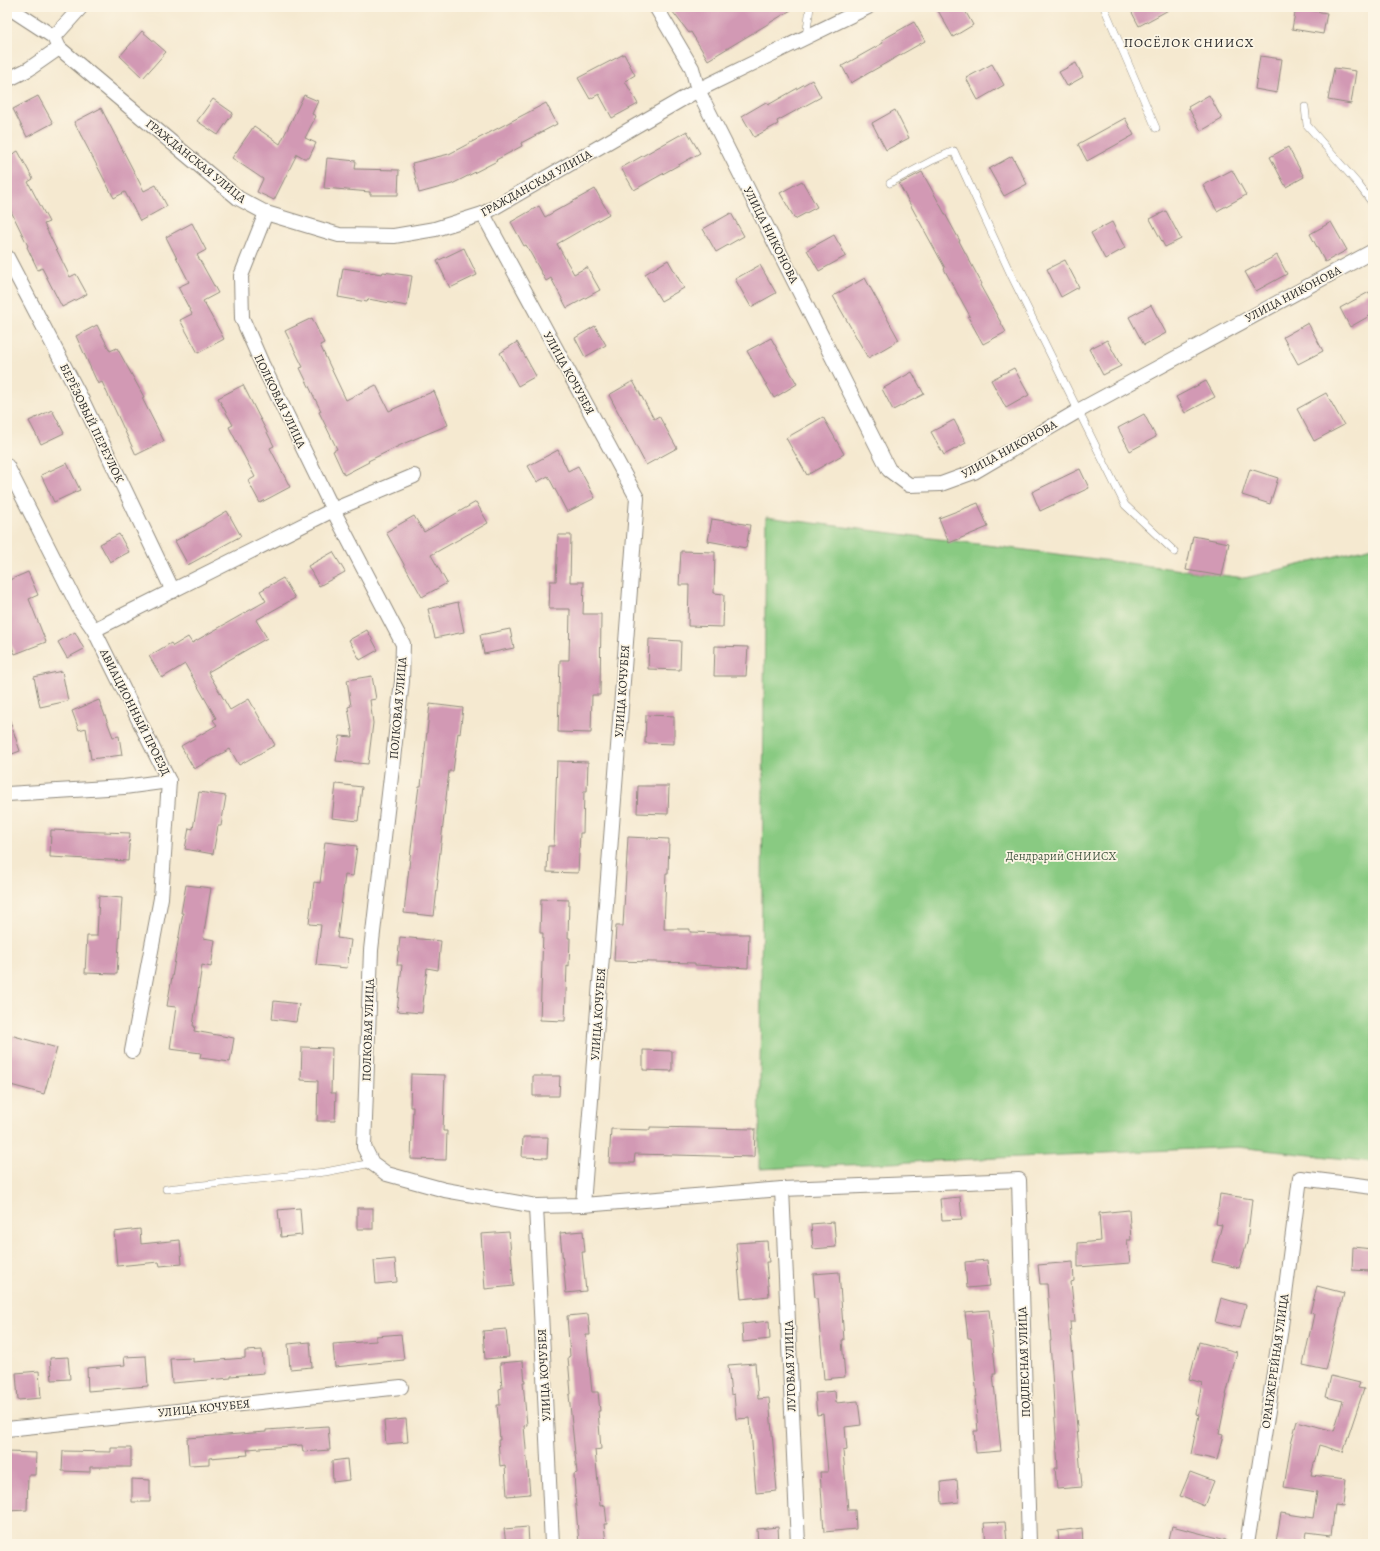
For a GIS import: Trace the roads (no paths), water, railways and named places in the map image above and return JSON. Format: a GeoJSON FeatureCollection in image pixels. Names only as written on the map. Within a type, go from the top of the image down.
{"type":"FeatureCollection","features":[{"type":"Feature","properties":{"kind":"street","name":"ГРАЖДАНСКАЯ УЛИЦА"},"geometry":{"type":"LineString","coordinates":[[8,7],[57,42],[238,198],[266,213],[339,235],[394,236],[435,229],[483,214],[698,90],[868,7]]}},
{"type":"Feature","properties":{"kind":"street"},"geometry":{"type":"LineString","coordinates":[[7,80],[29,69],[57,42],[81,7]]}},
{"type":"Feature","properties":{"kind":"street","name":"УЛИЦА НИКОНОВА"},"geometry":{"type":"LineString","coordinates":[[656,7],[692,68],[698,90],[889,470],[909,485],[941,484],[974,472],[1078,411],[1373,250]]}},
{"type":"Feature","properties":{"kind":"street","name":"ПОЛКОВАЯ УЛИЦА"},"geometry":{"type":"LineString","coordinates":[[266,213],[241,276],[242,318],[262,364],[333,510],[403,644],[402,681],[371,950],[364,1147],[372,1163]]}},
{"type":"Feature","properties":{"kind":"street","name":"УЛИЦА КОЧУБЕЯ"},"geometry":{"type":"LineString","coordinates":[[483,214],[637,498],[583,1206]]}},
{"type":"Feature","properties":{"kind":"street","name":"БЕРЁЗОВЫЙ ПЕРЕУЛОК"},"geometry":{"type":"LineString","coordinates":[[7,257],[82,400],[173,591]]}},
{"type":"Feature","properties":{"kind":"street","name":"АВИАЦИОННЫЙ ПРОЕЗД"},"geometry":{"type":"LineString","coordinates":[[7,466],[80,610],[94,630],[169,781],[161,898],[132,1051]]}},
{"type":"Feature","properties":{"kind":"street"},"geometry":{"type":"LineString","coordinates":[[94,630],[333,510],[414,476]]}},
{"type":"Feature","properties":{"kind":"street"},"geometry":{"type":"LineString","coordinates":[[7,794],[124,787],[169,781]]}},
{"type":"Feature","properties":{"kind":"street"},"geometry":{"type":"LineString","coordinates":[[372,1163],[386,1174],[437,1188],[536,1206],[583,1206],[782,1189]]}},
{"type":"Feature","properties":{"kind":"street","name":"ОРАНЖЕРЕЙНАЯ УЛИЦА"},"geometry":{"type":"LineString","coordinates":[[1247,1544],[1280,1334],[1300,1178],[1373,1187]]}},
{"type":"Feature","properties":{"kind":"street","name":"ПОДЛЕСНАЯ УЛИЦА"},"geometry":{"type":"LineString","coordinates":[[782,1189],[1019,1180],[1029,1544]]}},
{"type":"Feature","properties":{"kind":"street","name":"ЛУГОВАЯ УЛИЦА"},"geometry":{"type":"LineString","coordinates":[[782,1189],[798,1544]]}},
{"type":"Feature","properties":{"kind":"street","name":"УЛИЦА КОЧУБЕЯ"},"geometry":{"type":"LineString","coordinates":[[536,1206],[552,1544]]}},
{"type":"Feature","properties":{"kind":"street","name":"УЛИЦА КОЧУБЕЯ"},"geometry":{"type":"LineString","coordinates":[[7,1429],[401,1387]]}},
{"type":"Feature","properties":{"kind":"lane"},"geometry":{"type":"LineString","coordinates":[[806,37],[810,7]]}},
{"type":"Feature","properties":{"kind":"lane"},"geometry":{"type":"LineString","coordinates":[[1104,7],[1156,128]]}},
{"type":"Feature","properties":{"kind":"lane"},"geometry":{"type":"LineString","coordinates":[[1305,107],[1307,125],[1358,184],[1373,204]]}},
{"type":"Feature","properties":{"kind":"lane"},"geometry":{"type":"LineString","coordinates":[[890,183],[933,160],[954,151],[1012,277],[1125,505],[1175,552]]}},
{"type":"Feature","properties":{"kind":"lane"},"geometry":{"type":"LineString","coordinates":[[166,1189],[325,1172],[372,1163]]}},
{"type":"Feature","properties":{"kind":"district","name":"ПОСЁЛОК СНИИСХ"},"geometry":{"type":"Point","coordinates":[1189,42]}},
{"type":"Feature","properties":{"kind":"park label","name":"Дендрарий СНИИСХ"},"geometry":{"type":"Point","coordinates":[1061,856]}}]}
